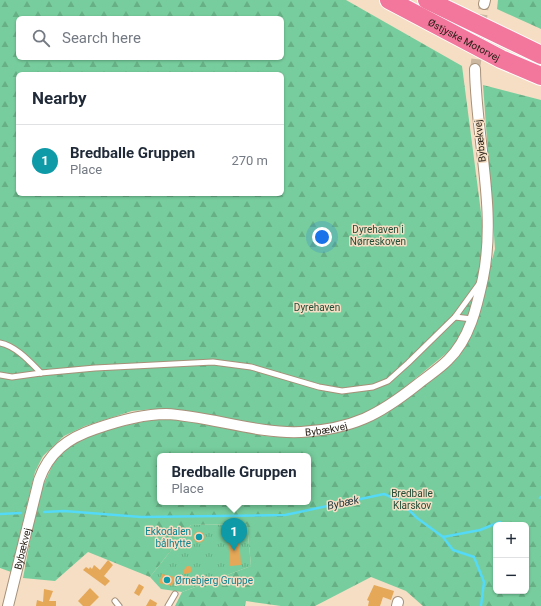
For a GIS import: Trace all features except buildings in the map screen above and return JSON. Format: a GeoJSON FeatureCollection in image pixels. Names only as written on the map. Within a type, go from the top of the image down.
{"type":"FeatureCollection","features":[{"type":"Feature","properties":{"kind":"highway","name":"Østjyske Motorvej"},"geometry":{"type":"LineString","coordinates":[[389,0],[501,59],[541,76]]}},
{"type":"Feature","properties":{"kind":"highway","name":"Østjyske Motorvej"},"geometry":{"type":"LineString","coordinates":[[427,0],[541,55]]}},
{"type":"Feature","properties":{"kind":"street","name":"Bybækvej"},"geometry":{"type":"LineString","coordinates":[[8,606],[39,480],[44,466],[55,452],[79,434],[142,416],[167,414],[275,431],[302,432],[348,425],[370,418],[396,401],[449,360],[464,339],[472,319],[483,278],[489,232],[474,70]]}},
{"type":"Feature","properties":{"kind":"lane"},"geometry":{"type":"LineString","coordinates":[[0,375],[12,377],[42,373],[213,362],[251,367],[319,387],[353,391],[373,387],[388,381],[455,317],[483,278]]}},
{"type":"Feature","properties":{"kind":"lane"},"geometry":{"type":"LineString","coordinates":[[455,317],[472,319]]}},
{"type":"Feature","properties":{"kind":"lane"},"geometry":{"type":"LineString","coordinates":[[0,343],[7,344],[42,373]]}},
{"type":"Feature","properties":{"kind":"lane"},"geometry":{"type":"LineString","coordinates":[[168,606],[175,594]]}},
{"type":"Feature","properties":{"kind":"lane"},"geometry":{"type":"LineString","coordinates":[[115,601],[119,606]]}},
{"type":"Feature","properties":{"kind":"green space","name":"Dyrehaven"},"geometry":{"type":"Polygon","coordinates":[[[0,0],[346,0],[462,66],[483,228],[481,263],[475,299],[464,333],[454,347],[383,405],[360,417],[336,423],[290,428],[270,427],[154,409],[132,411],[85,426],[64,436],[43,456],[35,472],[11,572],[0,568],[0,0]]]}},
{"type":"Feature","properties":{"kind":"green space"},"geometry":{"type":"Polygon","coordinates":[[[498,0],[541,0],[541,29],[497,9],[498,0]]]}},
{"type":"Feature","properties":{"kind":"green space","name":"Bredballe Klarskov"},"geometry":{"type":"Polygon","coordinates":[[[483,85],[541,100],[541,606],[423,606],[406,591],[371,577],[315,606],[281,606],[246,601],[245,606],[175,606],[182,592],[251,566],[247,524],[191,525],[150,577],[88,552],[55,581],[23,578],[39,494],[56,458],[67,447],[82,438],[104,430],[161,418],[187,421],[265,436],[298,438],[341,432],[371,421],[387,411],[471,335],[495,249],[483,85]]]}},
{"type":"Feature","properties":{"kind":"green space"},"geometry":{"type":"Polygon","coordinates":[[[247,524],[251,566],[182,592],[161,589],[150,577],[191,525],[247,524]]]}},
{"type":"Feature","properties":{"kind":"waterway","name":"Bybæk"},"geometry":{"type":"LineString","coordinates":[[44,512],[64,511],[141,517],[285,515],[384,494],[400,501],[417,518],[443,537],[453,550],[474,557],[484,582],[481,606]]}},
{"type":"Feature","properties":{"kind":"waterway","name":"Bybæk"},"geometry":{"type":"LineString","coordinates":[[0,514],[21,513]]}},
{"type":"Feature","properties":{"kind":"waterway"},"geometry":{"type":"LineString","coordinates":[[443,537],[480,530],[493,525]]}},
{"type":"Feature","properties":{"kind":"tunnel"},"geometry":{"type":"LineString","coordinates":[[475,69],[484,4]]}},
{"type":"Feature","properties":{"kind":"place","name":"Ekkodalen bålhytte"},"geometry":{"type":"Point","coordinates":[199,537]}},
{"type":"Feature","properties":{"kind":"place","name":"Bredballe Gruppen"},"geometry":{"type":"Point","coordinates":[234,551]}},
{"type":"Feature","properties":{"kind":"place","name":"Ørnebjerg Gruppe"},"geometry":{"type":"Point","coordinates":[167,580]}},
{"type":"Feature","properties":{"kind":"park label","name":"Dyrehaven i Nørreskoven"},"geometry":{"type":"Point","coordinates":[378,234]}}]}
